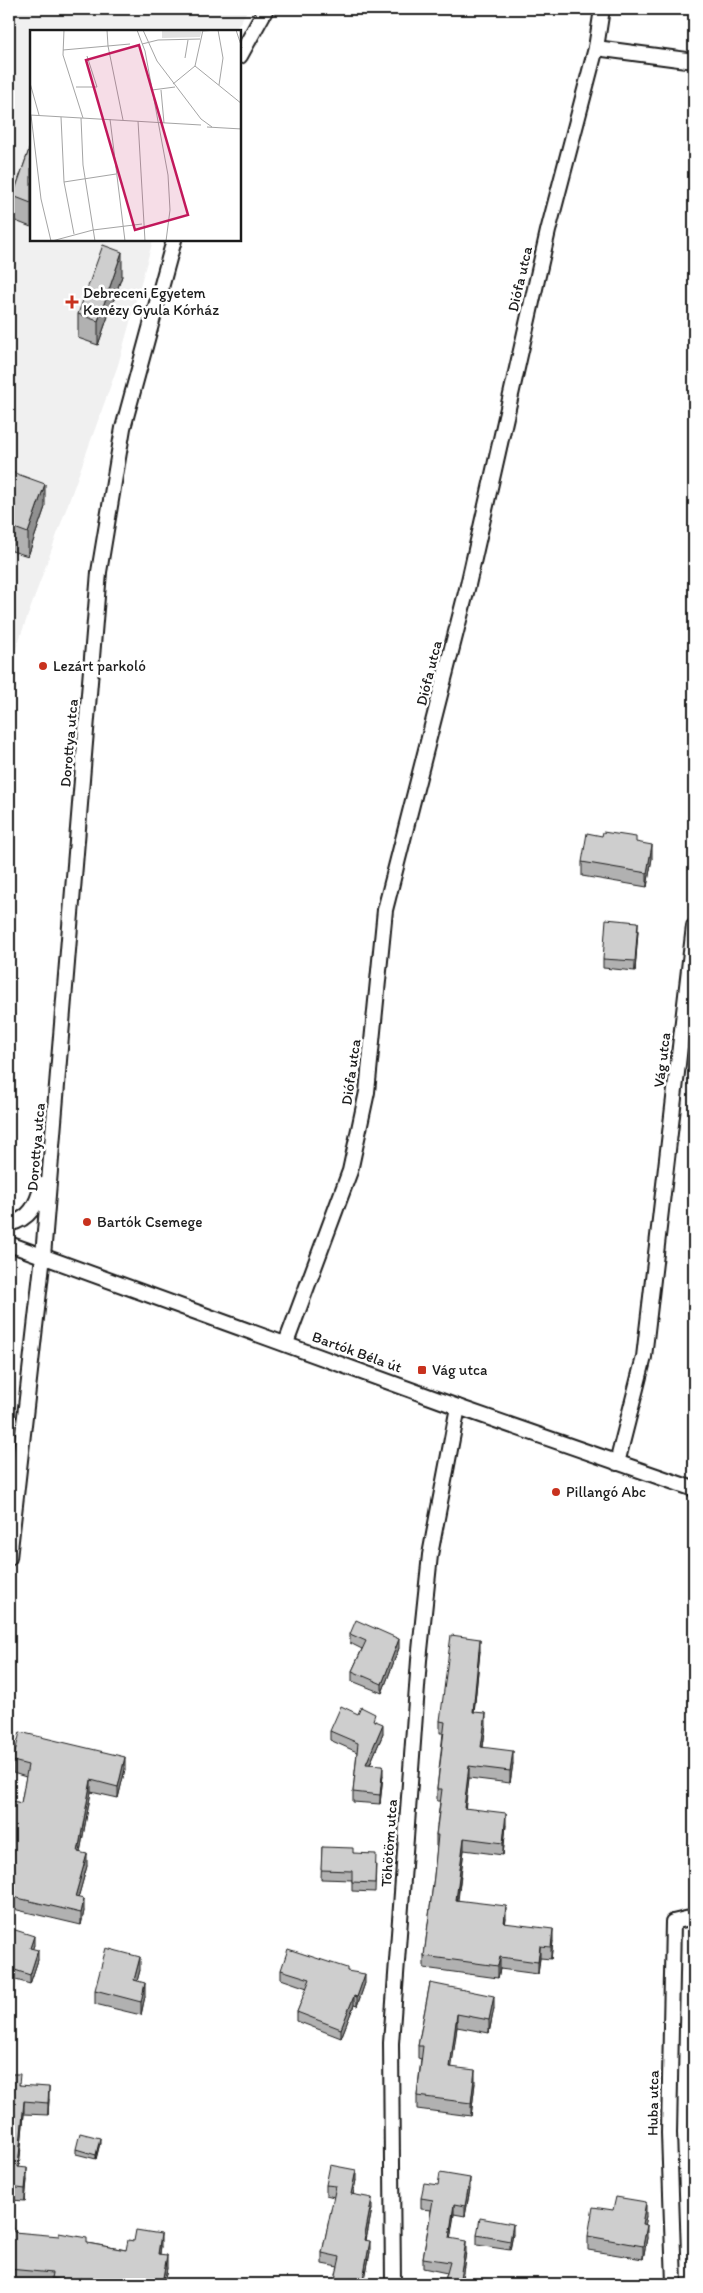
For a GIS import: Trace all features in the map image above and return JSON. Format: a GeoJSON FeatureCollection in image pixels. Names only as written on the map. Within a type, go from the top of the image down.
{"type":"FeatureCollection","features":[{"type":"Feature","properties":{"kind":"street"},"geometry":{"type":"LineString","coordinates":[[241,54],[266,9]]}},
{"type":"Feature","properties":{"kind":"street","name":"Diófa utca"},"geometry":{"type":"LineString","coordinates":[[286,1343],[350,1171],[367,1092],[385,910],[468,585],[548,231],[596,48],[602,9]]}},
{"type":"Feature","properties":{"kind":"street"},"geometry":{"type":"LineString","coordinates":[[596,48],[694,61]]}},
{"type":"Feature","properties":{"kind":"street","name":"Dorottya utca"},"geometry":{"type":"LineString","coordinates":[[9,1558],[43,1256],[100,572],[123,428],[174,241]]}},
{"type":"Feature","properties":{"kind":"street","name":"Vág utca"},"geometry":{"type":"LineString","coordinates":[[617,1463],[644,1357],[694,930]]}},
{"type":"Feature","properties":{"kind":"street"},"geometry":{"type":"LineString","coordinates":[[9,1224],[28,1216],[38,1201],[51,1153]]}},
{"type":"Feature","properties":{"kind":"street","name":"Bartók Béla út"},"geometry":{"type":"LineString","coordinates":[[9,1244],[458,1407],[694,1490]]}},
{"type":"Feature","properties":{"kind":"street","name":"Töhötöm utca"},"geometry":{"type":"LineString","coordinates":[[393,2284],[391,2043],[418,1660],[430,1555],[458,1407]]}},
{"type":"Feature","properties":{"kind":"street","name":"Huba utca"},"geometry":{"type":"LineString","coordinates":[[674,2284],[669,2133],[673,1922],[694,1917]]}},
{"type":"Feature","properties":{"kind":"shaded area","name":"Debreceni Egyetem Kenézy Gyula Kórház"},"geometry":{"type":"Polygon","coordinates":[[[9,9],[248,9],[236,30],[30,30],[30,241],[153,241],[118,365],[9,668],[9,9]]]}},
{"type":"Feature","properties":{"kind":"building"},"geometry":{"type":"Polygon","coordinates":[[[30,147],[30,203],[13,196],[30,147]]]}},
{"type":"Feature","properties":{"kind":"building"},"geometry":{"type":"Polygon","coordinates":[[[103,245],[122,252],[98,321],[78,314],[103,245]]]}},
{"type":"Feature","properties":{"kind":"building"},"geometry":{"type":"Polygon","coordinates":[[[9,471],[45,484],[28,533],[9,526],[9,471]]]}},
{"type":"Feature","properties":{"kind":"building"},"geometry":{"type":"Polygon","coordinates":[[[603,832],[636,837],[636,842],[652,845],[647,873],[582,862],[587,833],[602,836],[603,832]]]}},
{"type":"Feature","properties":{"kind":"building"},"geometry":{"type":"Polygon","coordinates":[[[606,919],[638,922],[635,961],[603,959],[606,919]]]}},
{"type":"Feature","properties":{"kind":"building"},"geometry":{"type":"Polygon","coordinates":[[[356,1620],[399,1639],[382,1684],[352,1671],[366,1641],[350,1634],[356,1620]]]}},
{"type":"Feature","properties":{"kind":"building"},"geometry":{"type":"Polygon","coordinates":[[[451,1635],[480,1639],[473,1712],[486,1713],[481,1747],[513,1751],[510,1771],[469,1766],[464,1808],[506,1813],[503,1843],[464,1838],[456,1900],[506,1906],[504,1923],[553,1929],[551,1947],[540,1946],[538,1962],[500,1957],[498,1966],[424,1956],[442,1789],[437,1789],[445,1722],[440,1721],[451,1635]]]}},
{"type":"Feature","properties":{"kind":"building"},"geometry":{"type":"Polygon","coordinates":[[[341,1706],[358,1714],[361,1707],[375,1714],[373,1720],[383,1724],[366,1764],[383,1765],[380,1795],[353,1792],[358,1743],[330,1731],[341,1706]]]}},
{"type":"Feature","properties":{"kind":"building"},"geometry":{"type":"Polygon","coordinates":[[[20,1732],[125,1757],[118,1787],[91,1780],[78,1852],[87,1854],[75,1897],[84,1899],[81,1913],[9,1896],[9,1800],[21,1803],[28,1765],[13,1761],[20,1732]]]}},
{"type":"Feature","properties":{"kind":"building"},"geometry":{"type":"Polygon","coordinates":[[[322,1847],[353,1848],[353,1853],[376,1854],[375,1883],[352,1882],[352,1871],[321,1870],[322,1847]]]}},
{"type":"Feature","properties":{"kind":"building"},"geometry":{"type":"Polygon","coordinates":[[[9,1928],[34,1936],[30,1948],[38,1950],[30,1975],[9,1968],[9,1928]]]}},
{"type":"Feature","properties":{"kind":"building"},"geometry":{"type":"Polygon","coordinates":[[[106,1948],[140,1957],[134,1980],[145,1983],[141,2002],[95,1990],[106,1948]]]}},
{"type":"Feature","properties":{"kind":"building"},"geometry":{"type":"Polygon","coordinates":[[[288,1949],[347,1968],[347,1971],[365,1974],[357,1997],[354,1996],[341,2029],[297,2012],[310,1979],[281,1970],[288,1949]]]}},
{"type":"Feature","properties":{"kind":"building"},"geometry":{"type":"Polygon","coordinates":[[[430,1983],[494,1996],[489,2020],[457,2014],[450,2067],[475,2070],[471,2103],[417,2096],[423,2046],[418,2046],[430,1983]]]}},
{"type":"Feature","properties":{"kind":"building"},"geometry":{"type":"Polygon","coordinates":[[[9,2074],[20,2074],[19,2085],[49,2087],[48,2103],[24,2101],[18,2167],[27,2168],[25,2189],[10,2187],[14,2232],[59,2236],[59,2233],[87,2238],[87,2243],[126,2250],[128,2240],[134,2241],[136,2230],[161,2234],[158,2254],[167,2255],[162,2283],[148,2280],[148,2284],[107,2284],[80,2278],[79,2283],[51,2278],[52,2273],[9,2269],[9,2074]]]}},
{"type":"Feature","properties":{"kind":"building"},"geometry":{"type":"Polygon","coordinates":[[[80,2133],[100,2138],[96,2155],[76,2149],[80,2133]]]}},
{"type":"Feature","properties":{"kind":"building"},"geometry":{"type":"Polygon","coordinates":[[[330,2165],[356,2170],[351,2194],[372,2198],[364,2240],[370,2241],[362,2284],[334,2284],[340,2257],[322,2253],[336,2186],[326,2185],[330,2165]]]}},
{"type":"Feature","properties":{"kind":"building"},"geometry":{"type":"Polygon","coordinates":[[[440,2173],[470,2178],[465,2206],[454,2204],[449,2238],[466,2241],[459,2284],[444,2284],[450,2262],[423,2258],[433,2200],[421,2198],[424,2183],[438,2185],[440,2173]]]}},
{"type":"Feature","properties":{"kind":"building"},"geometry":{"type":"Polygon","coordinates":[[[616,2197],[646,2202],[642,2224],[647,2225],[643,2246],[588,2236],[593,2207],[613,2210],[616,2197]]]}},
{"type":"Feature","properties":{"kind":"building"},"geometry":{"type":"Polygon","coordinates":[[[480,2218],[513,2224],[510,2241],[477,2235],[480,2218]]]}},
{"type":"Feature","properties":{"kind":"place","name":"Debreceni Egyetem Kenézy Gyula Kórház"},"geometry":{"type":"Point","coordinates":[72,302]}},
{"type":"Feature","properties":{"kind":"place","name":"Lezárt parkoló"},"geometry":{"type":"Point","coordinates":[43,666]}},
{"type":"Feature","properties":{"kind":"place","name":"Bartók Csemege"},"geometry":{"type":"Point","coordinates":[87,1222]}},
{"type":"Feature","properties":{"kind":"place","name":"Vág utca"},"geometry":{"type":"Point","coordinates":[422,1370]}},
{"type":"Feature","properties":{"kind":"place","name":"Pillangó Abc"},"geometry":{"type":"Point","coordinates":[556,1492]}}]}
